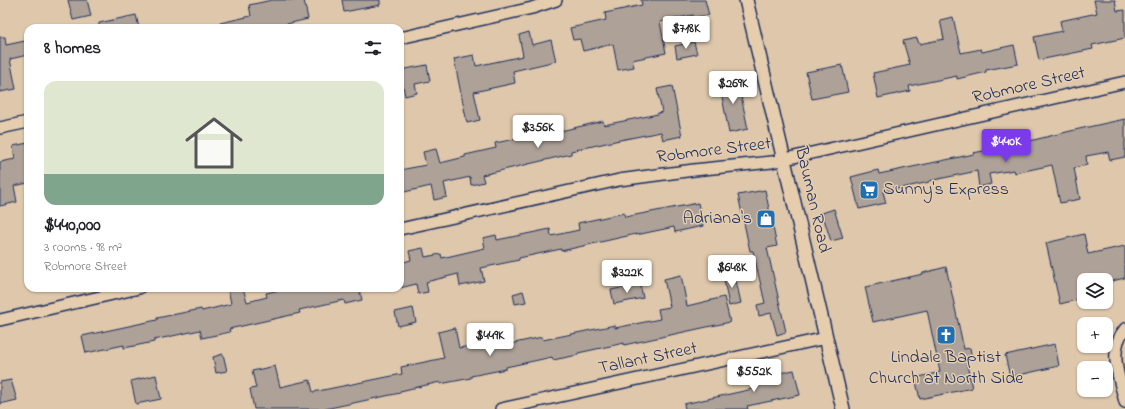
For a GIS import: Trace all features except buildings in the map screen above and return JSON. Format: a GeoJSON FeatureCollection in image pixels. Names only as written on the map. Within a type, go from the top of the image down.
{"type":"FeatureCollection","features":[{"type":"Feature","properties":{"kind":"street"},"geometry":{"type":"LineString","coordinates":[[404,37],[532,8],[556,0]]}},
{"type":"Feature","properties":{"kind":"street","name":"Bauman Road"},"geometry":{"type":"LineString","coordinates":[[746,0],[843,409]]}},
{"type":"Feature","properties":{"kind":"street","name":"Robmore Street"},"geometry":{"type":"LineString","coordinates":[[404,228],[619,180],[694,170],[758,164],[784,159],[1125,82]]}},
{"type":"Feature","properties":{"kind":"street"},"geometry":{"type":"LineString","coordinates":[[0,128],[24,123]]}},
{"type":"Feature","properties":{"kind":"street"},"geometry":{"type":"LineString","coordinates":[[0,320],[122,292]]}},
{"type":"Feature","properties":{"kind":"street"},"geometry":{"type":"LineString","coordinates":[[1125,329],[1118,339],[1115,356],[1125,402]]}},
{"type":"Feature","properties":{"kind":"street","name":"Tallant Street"},"geometry":{"type":"LineString","coordinates":[[501,409],[826,338]]}},
{"type":"Feature","properties":{"kind":"place","name":"Sunny's Express"},"geometry":{"type":"Point","coordinates":[869,190]}},
{"type":"Feature","properties":{"kind":"place","name":"Adriana's"},"geometry":{"type":"Point","coordinates":[766,219]}},
{"type":"Feature","properties":{"kind":"place","name":"Lindale Baptist Church at North Side"},"geometry":{"type":"Point","coordinates":[946,335]}}]}
